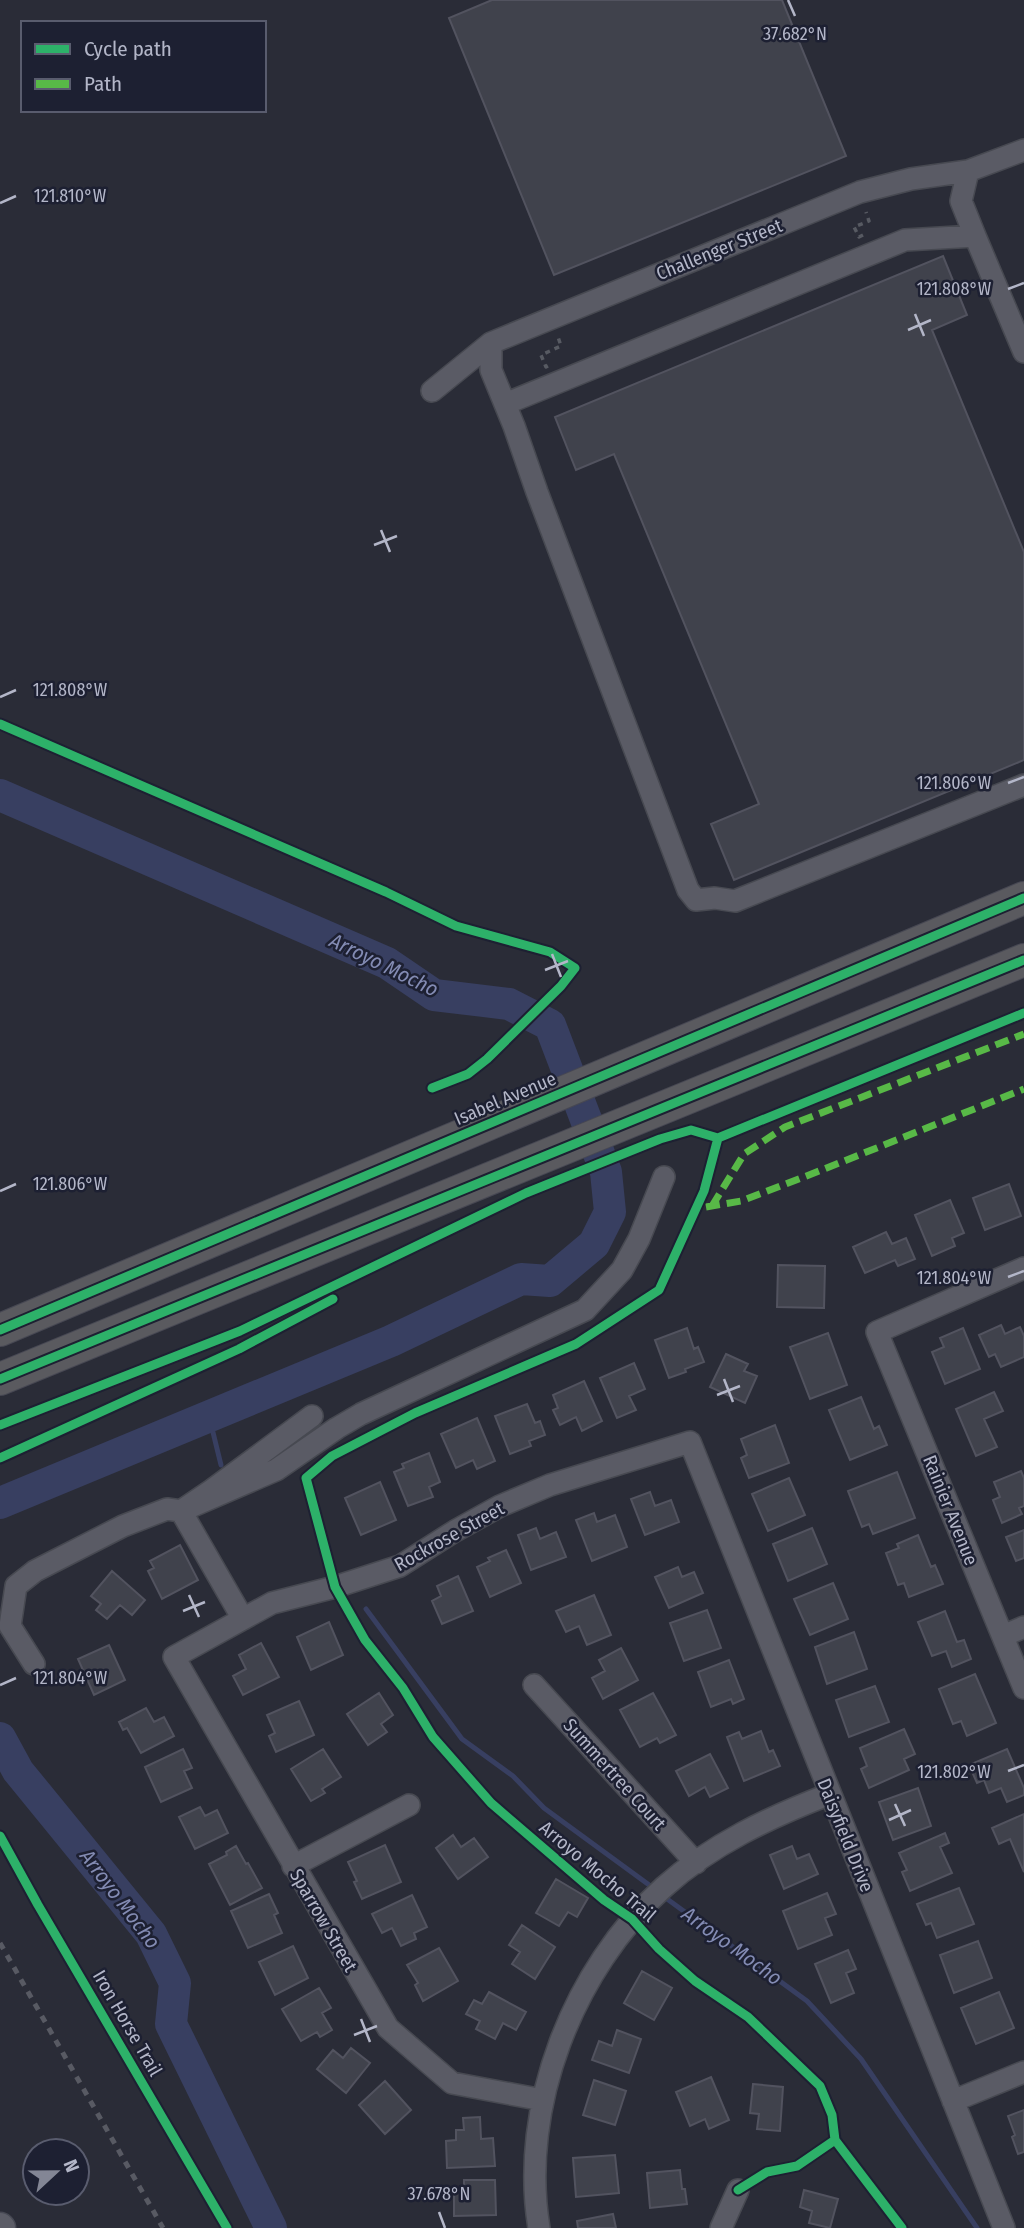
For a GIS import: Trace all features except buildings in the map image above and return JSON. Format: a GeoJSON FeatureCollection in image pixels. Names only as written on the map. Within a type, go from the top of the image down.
{"type":"FeatureCollection","features":[{"type":"Feature","properties":{"kind":"highway","name":"Isabel Avenue"},"geometry":{"type":"LineString","coordinates":[[0,1330],[1024,898]]}},
{"type":"Feature","properties":{"kind":"highway"},"geometry":{"type":"LineString","coordinates":[[0,1379],[1024,960]]}},
{"type":"Feature","properties":{"kind":"street","name":"Challenger Street"},"geometry":{"type":"LineString","coordinates":[[432,391],[491,343],[860,192],[911,179],[968,171],[1024,150]]}},
{"type":"Feature","properties":{"kind":"street"},"geometry":{"type":"LineString","coordinates":[[968,171],[961,201],[1024,352]]}},
{"type":"Feature","properties":{"kind":"street"},"geometry":{"type":"LineString","coordinates":[[505,404],[905,240],[975,236]]}},
{"type":"Feature","properties":{"kind":"street"},"geometry":{"type":"LineString","coordinates":[[491,343],[491,370],[688,890],[696,900],[715,898],[735,901],[1024,785]]}},
{"type":"Feature","properties":{"kind":"street"},"geometry":{"type":"LineString","coordinates":[[34,1664],[10,1626],[16,1586],[34,1571],[123,1526],[167,1508],[181,1511],[276,1470],[361,1414],[585,1310],[622,1270],[639,1239],[664,1177]]}},
{"type":"Feature","properties":{"kind":"street","name":"Rainier Avenue"},"geometry":{"type":"LineString","coordinates":[[1024,1268],[877,1332],[1024,1688]]}},
{"type":"Feature","properties":{"kind":"street"},"geometry":{"type":"LineString","coordinates":[[181,1511],[312,1416]]}},
{"type":"Feature","properties":{"kind":"street","name":"Rockrose Street"},"geometry":{"type":"LineString","coordinates":[[174,1657],[272,1603],[335,1587],[400,1566],[500,1506],[550,1485],[690,1442]]}},
{"type":"Feature","properties":{"kind":"street","name":"Daisyfield Drive"},"geometry":{"type":"LineString","coordinates":[[690,1442],[1004,2228]]}},
{"type":"Feature","properties":{"kind":"street"},"geometry":{"type":"LineString","coordinates":[[181,1511],[243,1619]]}},
{"type":"Feature","properties":{"kind":"street"},"geometry":{"type":"LineString","coordinates":[[1003,1636],[1024,1627]]}},
{"type":"Feature","properties":{"kind":"street","name":"Sparrow Street"},"geometry":{"type":"LineString","coordinates":[[174,1657],[388,2028],[452,2083],[543,2100]]}},
{"type":"Feature","properties":{"kind":"street","name":"Summertree Court"},"geometry":{"type":"LineString","coordinates":[[534,1685],[696,1863]]}},
{"type":"Feature","properties":{"kind":"street"},"geometry":{"type":"LineString","coordinates":[[539,2228],[534,2202],[536,2153],[543,2100],[557,2048],[578,1998],[598,1965],[632,1919],[665,1886],[696,1863],[733,1837],[777,1814],[830,1794]]}},
{"type":"Feature","properties":{"kind":"street"},"geometry":{"type":"LineString","coordinates":[[293,1866],[410,1805]]}},
{"type":"Feature","properties":{"kind":"street"},"geometry":{"type":"LineString","coordinates":[[953,2101],[1024,2072]]}},
{"type":"Feature","properties":{"kind":"street"},"geometry":{"type":"LineString","coordinates":[[721,2228],[738,2190]]}},
{"type":"Feature","properties":{"kind":"path"},"geometry":{"type":"LineString","coordinates":[[866,212],[869,221],[855,227],[859,237],[872,232]]}},
{"type":"Feature","properties":{"kind":"path"},"geometry":{"type":"LineString","coordinates":[[555,363],[546,367],[541,355],[561,346],[558,337]]}},
{"type":"Feature","properties":{"kind":"waterway","name":"Arroyo Mocho"},"geometry":{"type":"LineString","coordinates":[[0,795],[387,963],[434,995],[509,1004],[550,1025],[606,1172],[610,1212],[594,1244],[550,1281],[521,1279],[391,1341],[0,1503]]}},
{"type":"Feature","properties":{"kind":"waterway","name":"Arroyo Mocho"},"geometry":{"type":"LineString","coordinates":[[209,1416],[221,1465]]}},
{"type":"Feature","properties":{"kind":"waterway","name":"Arroyo Mocho"},"geometry":{"type":"LineString","coordinates":[[366,1609],[462,1739],[513,1776],[544,1808],[656,1890]]}},
{"type":"Feature","properties":{"kind":"waterway","name":"Arroyo Mocho"},"geometry":{"type":"LineString","coordinates":[[0,1738],[18,1771],[151,1934],[175,1983],[171,2024],[271,2228]]}},
{"type":"Feature","properties":{"kind":"waterway","name":"Arroyo Mocho"},"geometry":{"type":"LineString","coordinates":[[663,1896],[807,2001],[861,2059],[977,2228]]}},
{"type":"Feature","properties":{"kind":"railway"},"geometry":{"type":"LineString","coordinates":[[0,1943],[163,2228]]}},
{"type":"Feature","properties":{"kind":"marked path"},"geometry":{"type":"LineString","coordinates":[[712,1206],[744,1154],[785,1127],[1024,1034]]}},
{"type":"Feature","properties":{"kind":"marked path"},"geometry":{"type":"LineString","coordinates":[[706,1207],[741,1201],[1024,1089]]}},
{"type":"Feature","properties":{"kind":"cycle path"},"geometry":{"type":"LineString","coordinates":[[0,724],[386,892],[456,926],[550,952],[575,968],[561,986],[487,1059],[468,1074],[432,1088]]}},
{"type":"Feature","properties":{"kind":"cycle path"},"geometry":{"type":"LineString","coordinates":[[0,1330],[1024,898]]}},
{"type":"Feature","properties":{"kind":"cycle path"},"geometry":{"type":"LineString","coordinates":[[0,1379],[1024,960]]}},
{"type":"Feature","properties":{"kind":"cycle path"},"geometry":{"type":"LineString","coordinates":[[0,1425],[240,1331],[526,1193],[660,1139],[691,1130],[718,1138],[1024,1013]]}},
{"type":"Feature","properties":{"kind":"cycle path","name":"Arroyo Mocho Trail"},"geometry":{"type":"LineString","coordinates":[[718,1138],[704,1191],[659,1290],[576,1344],[415,1413],[332,1456],[306,1478],[335,1587],[365,1640],[403,1688],[433,1737],[491,1803],[604,1900],[632,1919],[659,1949],[695,1981],[748,2017],[820,2086],[832,2115],[835,2140],[902,2228]]}},
{"type":"Feature","properties":{"kind":"cycle path"},"geometry":{"type":"LineString","coordinates":[[0,1458],[239,1349],[333,1299]]}},
{"type":"Feature","properties":{"kind":"cycle path","name":"Iron Horse Trail"},"geometry":{"type":"LineString","coordinates":[[0,1836],[227,2228]]}},
{"type":"Feature","properties":{"kind":"cycle path"},"geometry":{"type":"LineString","coordinates":[[738,2190],[767,2172],[797,2166],[835,2140]]}}]}
